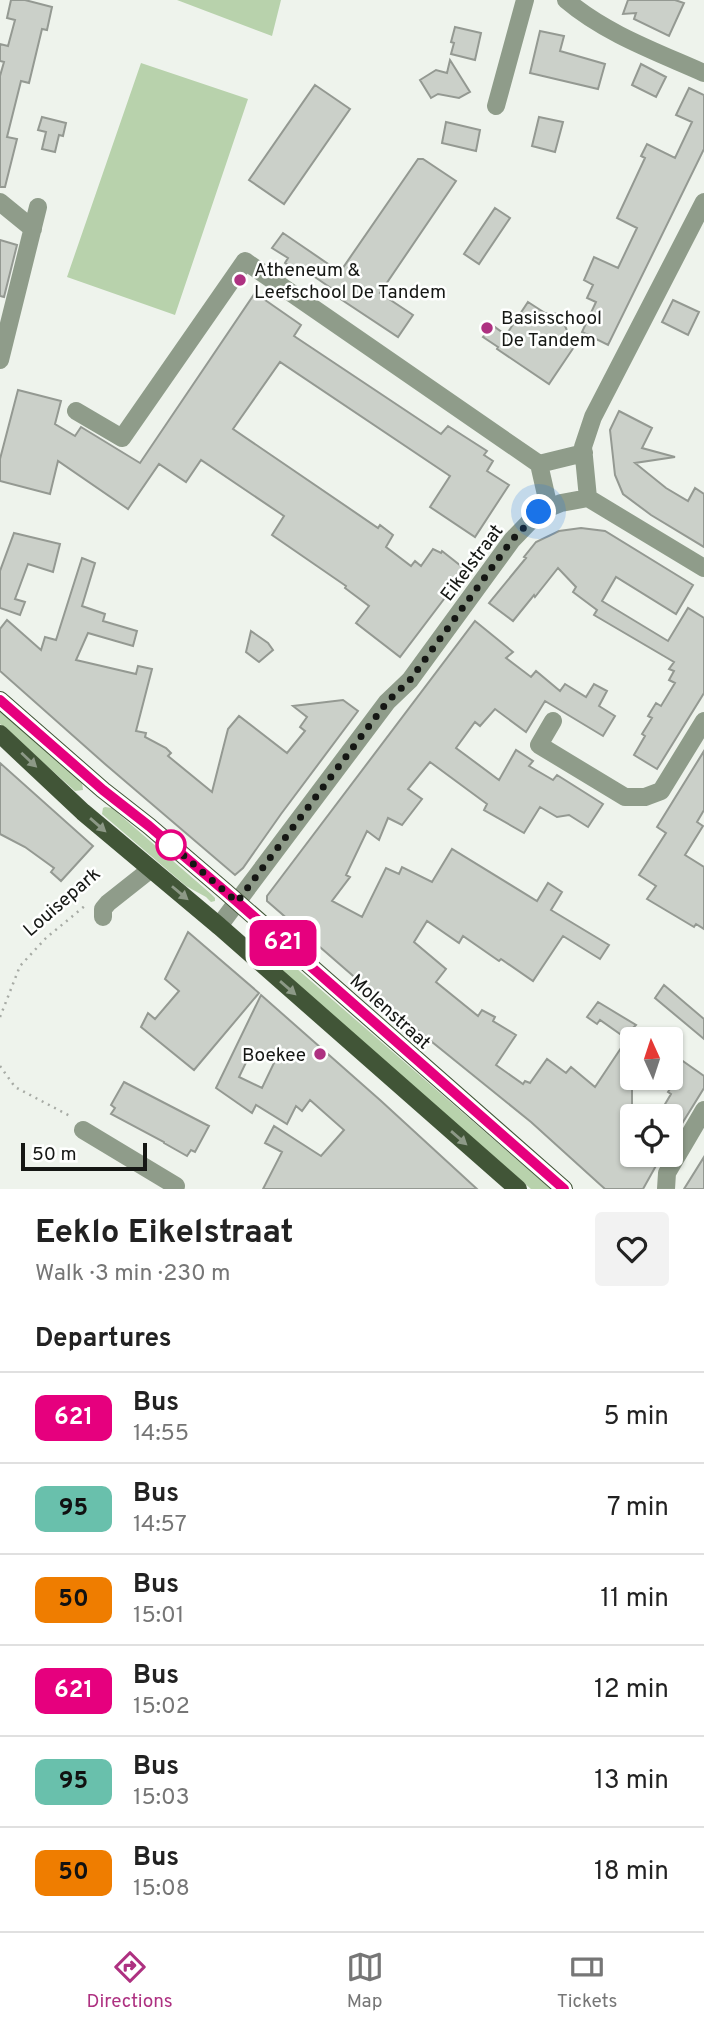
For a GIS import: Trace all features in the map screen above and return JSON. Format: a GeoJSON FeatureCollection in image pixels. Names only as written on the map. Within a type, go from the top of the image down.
{"type":"FeatureCollection","features":[{"type":"Feature","properties":{"kind":"main road","name":"Molenstraat"},"geometry":{"type":"LineString","coordinates":[[0,700],[237,902],[564,1189]]}},
{"type":"Feature","properties":{"kind":"main road"},"geometry":{"type":"LineString","coordinates":[[0,734],[83,811],[219,926],[518,1189]]}},
{"type":"Feature","properties":{"kind":"street"},"geometry":{"type":"LineString","coordinates":[[496,106],[525,0]]}},
{"type":"Feature","properties":{"kind":"street"},"geometry":{"type":"LineString","coordinates":[[566,0],[621,36],[704,73]]}},
{"type":"Feature","properties":{"kind":"street"},"geometry":{"type":"LineString","coordinates":[[0,202],[33,229]]}},
{"type":"Feature","properties":{"kind":"street"},"geometry":{"type":"LineString","coordinates":[[704,202],[593,416],[583,447],[588,498],[704,568]]}},
{"type":"Feature","properties":{"kind":"street"},"geometry":{"type":"LineString","coordinates":[[0,360],[38,207]]}},
{"type":"Feature","properties":{"kind":"street"},"geometry":{"type":"LineString","coordinates":[[76,411],[122,438],[245,261],[539,464],[549,508]]}},
{"type":"Feature","properties":{"kind":"street"},"geometry":{"type":"LineString","coordinates":[[539,464],[584,453]]}},
{"type":"Feature","properties":{"kind":"street","name":"Eikelstraat"},"geometry":{"type":"LineString","coordinates":[[219,926],[387,702],[410,680],[512,540],[539,512],[561,503],[588,498]]}},
{"type":"Feature","properties":{"kind":"street"},"geometry":{"type":"LineString","coordinates":[[554,721],[540,745],[625,797],[645,797],[661,790],[704,721]]}},
{"type":"Feature","properties":{"kind":"street","name":"Louisepark"},"geometry":{"type":"LineString","coordinates":[[103,917],[103,909],[108,903],[152,869]]}},
{"type":"Feature","properties":{"kind":"street"},"geometry":{"type":"LineString","coordinates":[[666,1189],[667,1173],[704,1110]]}},
{"type":"Feature","properties":{"kind":"street"},"geometry":{"type":"LineString","coordinates":[[83,1130],[176,1186],[175,1189]]}},
{"type":"Feature","properties":{"kind":"path","name":"Louisepark"},"geometry":{"type":"LineString","coordinates":[[0,1017],[20,966],[46,938],[88,903]]}},
{"type":"Feature","properties":{"kind":"path"},"geometry":{"type":"LineString","coordinates":[[0,1066],[15,1087],[77,1120],[83,1130]]}},
{"type":"Feature","properties":{"kind":"green space"},"geometry":{"type":"Polygon","coordinates":[[[177,0],[281,0],[272,36],[177,0]]]}},
{"type":"Feature","properties":{"kind":"green space"},"geometry":{"type":"Polygon","coordinates":[[[141,63],[248,99],[175,315],[67,277],[141,63]]]}},
{"type":"Feature","properties":{"kind":"green space"},"geometry":{"type":"Polygon","coordinates":[[[0,710],[82,782],[83,790],[75,791],[0,724],[0,710]]]}},
{"type":"Feature","properties":{"kind":"green space"},"geometry":{"type":"Polygon","coordinates":[[[105,807],[112,808],[211,894],[215,901],[211,902],[186,886],[102,814],[105,807]]]}},
{"type":"Feature","properties":{"kind":"green space"},"geometry":{"type":"Polygon","coordinates":[[[259,936],[551,1189],[531,1189],[250,946],[259,936]]]}},
{"type":"Feature","properties":{"kind":"building"},"geometry":{"type":"Polygon","coordinates":[[[11,0],[25,0],[52,7],[47,30],[42,29],[29,83],[21,81],[7,137],[17,139],[5,187],[0,187],[0,76],[4,62],[0,61],[0,44],[8,46],[15,20],[7,18],[11,0]]]}},
{"type":"Feature","properties":{"kind":"building"},"geometry":{"type":"Polygon","coordinates":[[[628,0],[675,0],[684,3],[669,36],[634,19],[636,13],[623,14],[628,0]]]}},
{"type":"Feature","properties":{"kind":"building"},"geometry":{"type":"Polygon","coordinates":[[[455,27],[481,33],[475,60],[451,54],[455,27]]]}},
{"type":"Feature","properties":{"kind":"building"},"geometry":{"type":"Polygon","coordinates":[[[540,31],[564,36],[560,51],[605,64],[598,89],[530,73],[540,31]]]}},
{"type":"Feature","properties":{"kind":"building"},"geometry":{"type":"Polygon","coordinates":[[[450,60],[470,92],[459,98],[438,94],[431,98],[420,80],[436,70],[447,73],[450,60]]]}},
{"type":"Feature","properties":{"kind":"building"},"geometry":{"type":"Polygon","coordinates":[[[641,64],[666,77],[656,97],[632,85],[641,64]]]}},
{"type":"Feature","properties":{"kind":"building"},"geometry":{"type":"Polygon","coordinates":[[[315,85],[350,109],[284,204],[249,180],[315,85]]]}},
{"type":"Feature","properties":{"kind":"building"},"geometry":{"type":"Polygon","coordinates":[[[689,88],[704,95],[704,149],[608,345],[582,332],[596,302],[587,298],[593,285],[584,280],[594,257],[618,268],[637,228],[617,218],[645,158],[641,156],[647,144],[675,158],[692,122],[676,115],[689,88]]]}},
{"type":"Feature","properties":{"kind":"building"},"geometry":{"type":"Polygon","coordinates":[[[42,117],[66,123],[63,136],[59,135],[55,152],[42,149],[46,132],[38,130],[42,117]]]}},
{"type":"Feature","properties":{"kind":"building"},"geometry":{"type":"Polygon","coordinates":[[[539,117],[563,122],[555,152],[532,146],[539,117]]]}},
{"type":"Feature","properties":{"kind":"building"},"geometry":{"type":"Polygon","coordinates":[[[446,122],[480,130],[476,151],[442,143],[446,122]]]}},
{"type":"Feature","properties":{"kind":"building"},"geometry":{"type":"Polygon","coordinates":[[[418,159],[423,159],[456,181],[380,293],[413,315],[398,337],[336,296],[338,293],[299,266],[296,270],[285,263],[288,258],[272,248],[283,233],[340,272],[418,159]]]}},
{"type":"Feature","properties":{"kind":"building"},"geometry":{"type":"Polygon","coordinates":[[[495,208],[510,218],[479,264],[464,254],[495,208]]]}},
{"type":"Feature","properties":{"kind":"building"},"geometry":{"type":"Polygon","coordinates":[[[0,240],[17,245],[4,297],[0,296],[0,240]]]}},
{"type":"Feature","properties":{"kind":"building"},"geometry":{"type":"Polygon","coordinates":[[[255,293],[301,325],[294,336],[441,434],[448,426],[487,451],[484,455],[493,461],[487,471],[509,485],[475,537],[430,507],[450,476],[280,362],[233,429],[378,528],[380,525],[393,535],[386,547],[411,566],[415,561],[421,566],[433,549],[441,553],[442,551],[466,570],[400,657],[356,623],[369,606],[345,588],[346,586],[272,535],[284,516],[201,460],[186,482],[159,464],[128,509],[58,461],[50,494],[0,481],[0,459],[18,390],[61,401],[55,424],[75,436],[81,427],[140,463],[255,293]]]}},
{"type":"Feature","properties":{"kind":"building"},"geometry":{"type":"Polygon","coordinates":[[[673,300],[699,312],[688,335],[662,322],[673,300]]]}},
{"type":"Feature","properties":{"kind":"building"},"geometry":{"type":"Polygon","coordinates":[[[528,302],[545,313],[560,314],[574,347],[549,384],[483,337],[492,325],[506,335],[528,302]]]}},
{"type":"Feature","properties":{"kind":"building"},"geometry":{"type":"Polygon","coordinates":[[[619,411],[652,428],[642,448],[675,457],[635,463],[666,488],[688,501],[695,488],[704,494],[704,547],[651,515],[623,494],[615,475],[610,430],[619,411]]]}},
{"type":"Feature","properties":{"kind":"building"},"geometry":{"type":"Polygon","coordinates":[[[581,528],[605,531],[693,585],[676,614],[616,577],[602,601],[668,641],[688,608],[704,618],[704,693],[657,769],[634,755],[652,718],[648,716],[656,703],[661,706],[675,683],[669,680],[674,671],[669,669],[674,662],[594,615],[597,610],[573,592],[576,587],[558,568],[513,621],[489,603],[536,542],[559,531],[581,528]]]}},
{"type":"Feature","properties":{"kind":"building"},"geometry":{"type":"Polygon","coordinates":[[[14,533],[60,544],[53,572],[28,564],[15,599],[25,602],[20,615],[0,608],[0,571],[14,533]]]}},
{"type":"Feature","properties":{"kind":"building"},"geometry":{"type":"Polygon","coordinates":[[[82,558],[95,563],[82,606],[105,614],[103,621],[137,631],[133,646],[88,633],[76,660],[136,674],[138,666],[152,669],[136,731],[146,733],[145,737],[166,748],[171,753],[168,756],[212,792],[228,729],[239,716],[287,753],[305,731],[300,727],[307,717],[293,706],[343,700],[358,711],[243,868],[235,875],[0,671],[0,629],[7,620],[41,650],[45,637],[56,640],[82,558]]]}},
{"type":"Feature","properties":{"kind":"building"},"geometry":{"type":"Polygon","coordinates":[[[475,621],[513,652],[506,658],[531,677],[536,671],[560,691],[565,684],[586,697],[594,684],[607,691],[599,706],[615,716],[603,736],[545,701],[526,732],[495,709],[480,726],[475,722],[456,748],[499,780],[516,750],[533,761],[529,766],[553,780],[557,775],[603,804],[588,827],[569,815],[557,817],[540,807],[524,833],[484,810],[487,804],[430,762],[408,789],[422,799],[402,825],[388,818],[379,840],[367,831],[346,875],[350,877],[332,901],[362,917],[386,868],[399,874],[402,867],[432,882],[452,849],[537,901],[548,883],[562,892],[551,910],[609,945],[600,959],[563,936],[533,981],[463,936],[459,943],[427,921],[414,942],[446,969],[436,982],[478,1016],[482,1010],[495,1017],[493,1021],[516,1035],[496,1065],[523,1084],[525,1081],[530,1083],[547,1059],[566,1073],[571,1067],[595,1087],[620,1050],[620,1090],[632,1090],[632,1104],[620,1104],[620,1167],[655,1167],[643,1189],[605,1189],[531,1122],[390,1008],[267,901],[267,896],[475,621]]]}},
{"type":"Feature","properties":{"kind":"building"},"geometry":{"type":"Polygon","coordinates":[[[251,631],[273,650],[259,662],[246,652],[251,631]]]}},
{"type":"Feature","properties":{"kind":"building"},"geometry":{"type":"Polygon","coordinates":[[[704,751],[704,810],[697,822],[703,826],[685,855],[704,867],[704,929],[696,924],[694,927],[647,899],[656,886],[639,875],[666,833],[657,827],[704,751]]]}},
{"type":"Feature","properties":{"kind":"building"},"geometry":{"type":"Polygon","coordinates":[[[0,763],[93,846],[61,881],[51,872],[54,868],[25,847],[0,834],[0,763]]]}},
{"type":"Feature","properties":{"kind":"building"},"geometry":{"type":"Polygon","coordinates":[[[188,932],[259,993],[194,1070],[141,1027],[148,1013],[155,1019],[179,991],[165,979],[188,932]]]}},
{"type":"Feature","properties":{"kind":"building"},"geometry":{"type":"Polygon","coordinates":[[[664,985],[704,1019],[704,1039],[655,998],[664,985]]]}},
{"type":"Feature","properties":{"kind":"building"},"geometry":{"type":"Polygon","coordinates":[[[261,995],[477,1189],[263,1189],[282,1152],[265,1143],[274,1126],[321,1156],[344,1130],[310,1100],[302,1111],[296,1106],[287,1124],[256,1105],[252,1113],[216,1088],[261,995]],[[251,1052],[239,1077],[262,1088],[274,1063],[251,1052]]]}},
{"type":"Feature","properties":{"kind":"building"},"geometry":{"type":"Polygon","coordinates":[[[598,1002],[636,1025],[620,1027],[620,1034],[600,1020],[597,1024],[587,1017],[598,1002]]]}},
{"type":"Feature","properties":{"kind":"building"},"geometry":{"type":"Polygon","coordinates":[[[683,1061],[704,1076],[704,1088],[683,1122],[683,1104],[665,1104],[671,1094],[668,1092],[683,1090],[683,1061]]]}},
{"type":"Feature","properties":{"kind":"building"},"geometry":{"type":"Polygon","coordinates":[[[124,1082],[209,1126],[195,1152],[191,1150],[187,1156],[111,1114],[115,1108],[111,1105],[124,1082]]]}},
{"type":"Feature","properties":{"kind":"building"},"geometry":{"type":"Polygon","coordinates":[[[704,1157],[704,1189],[684,1189],[704,1157]]]}},
{"type":"Feature","properties":{"kind":"bus line","name":"621"},"geometry":{"type":"LineString","coordinates":[[0,700],[226,892],[564,1189]]}},
{"type":"Feature","properties":{"kind":"place","name":"Atheneum & Leefschool De Tandem"},"geometry":{"type":"Point","coordinates":[240,280]}},
{"type":"Feature","properties":{"kind":"place","name":"Basisschool De Tandem"},"geometry":{"type":"Point","coordinates":[487,328]}},
{"type":"Feature","properties":{"kind":"place","name":"Boekee"},"geometry":{"type":"Point","coordinates":[320,1054]}},
{"type":"Feature","properties":{"kind":"route"},"geometry":{"type":"LineString","coordinates":[[171,845],[168,842],[237,902],[387,702],[410,680],[512,540],[539,512]]}}]}
